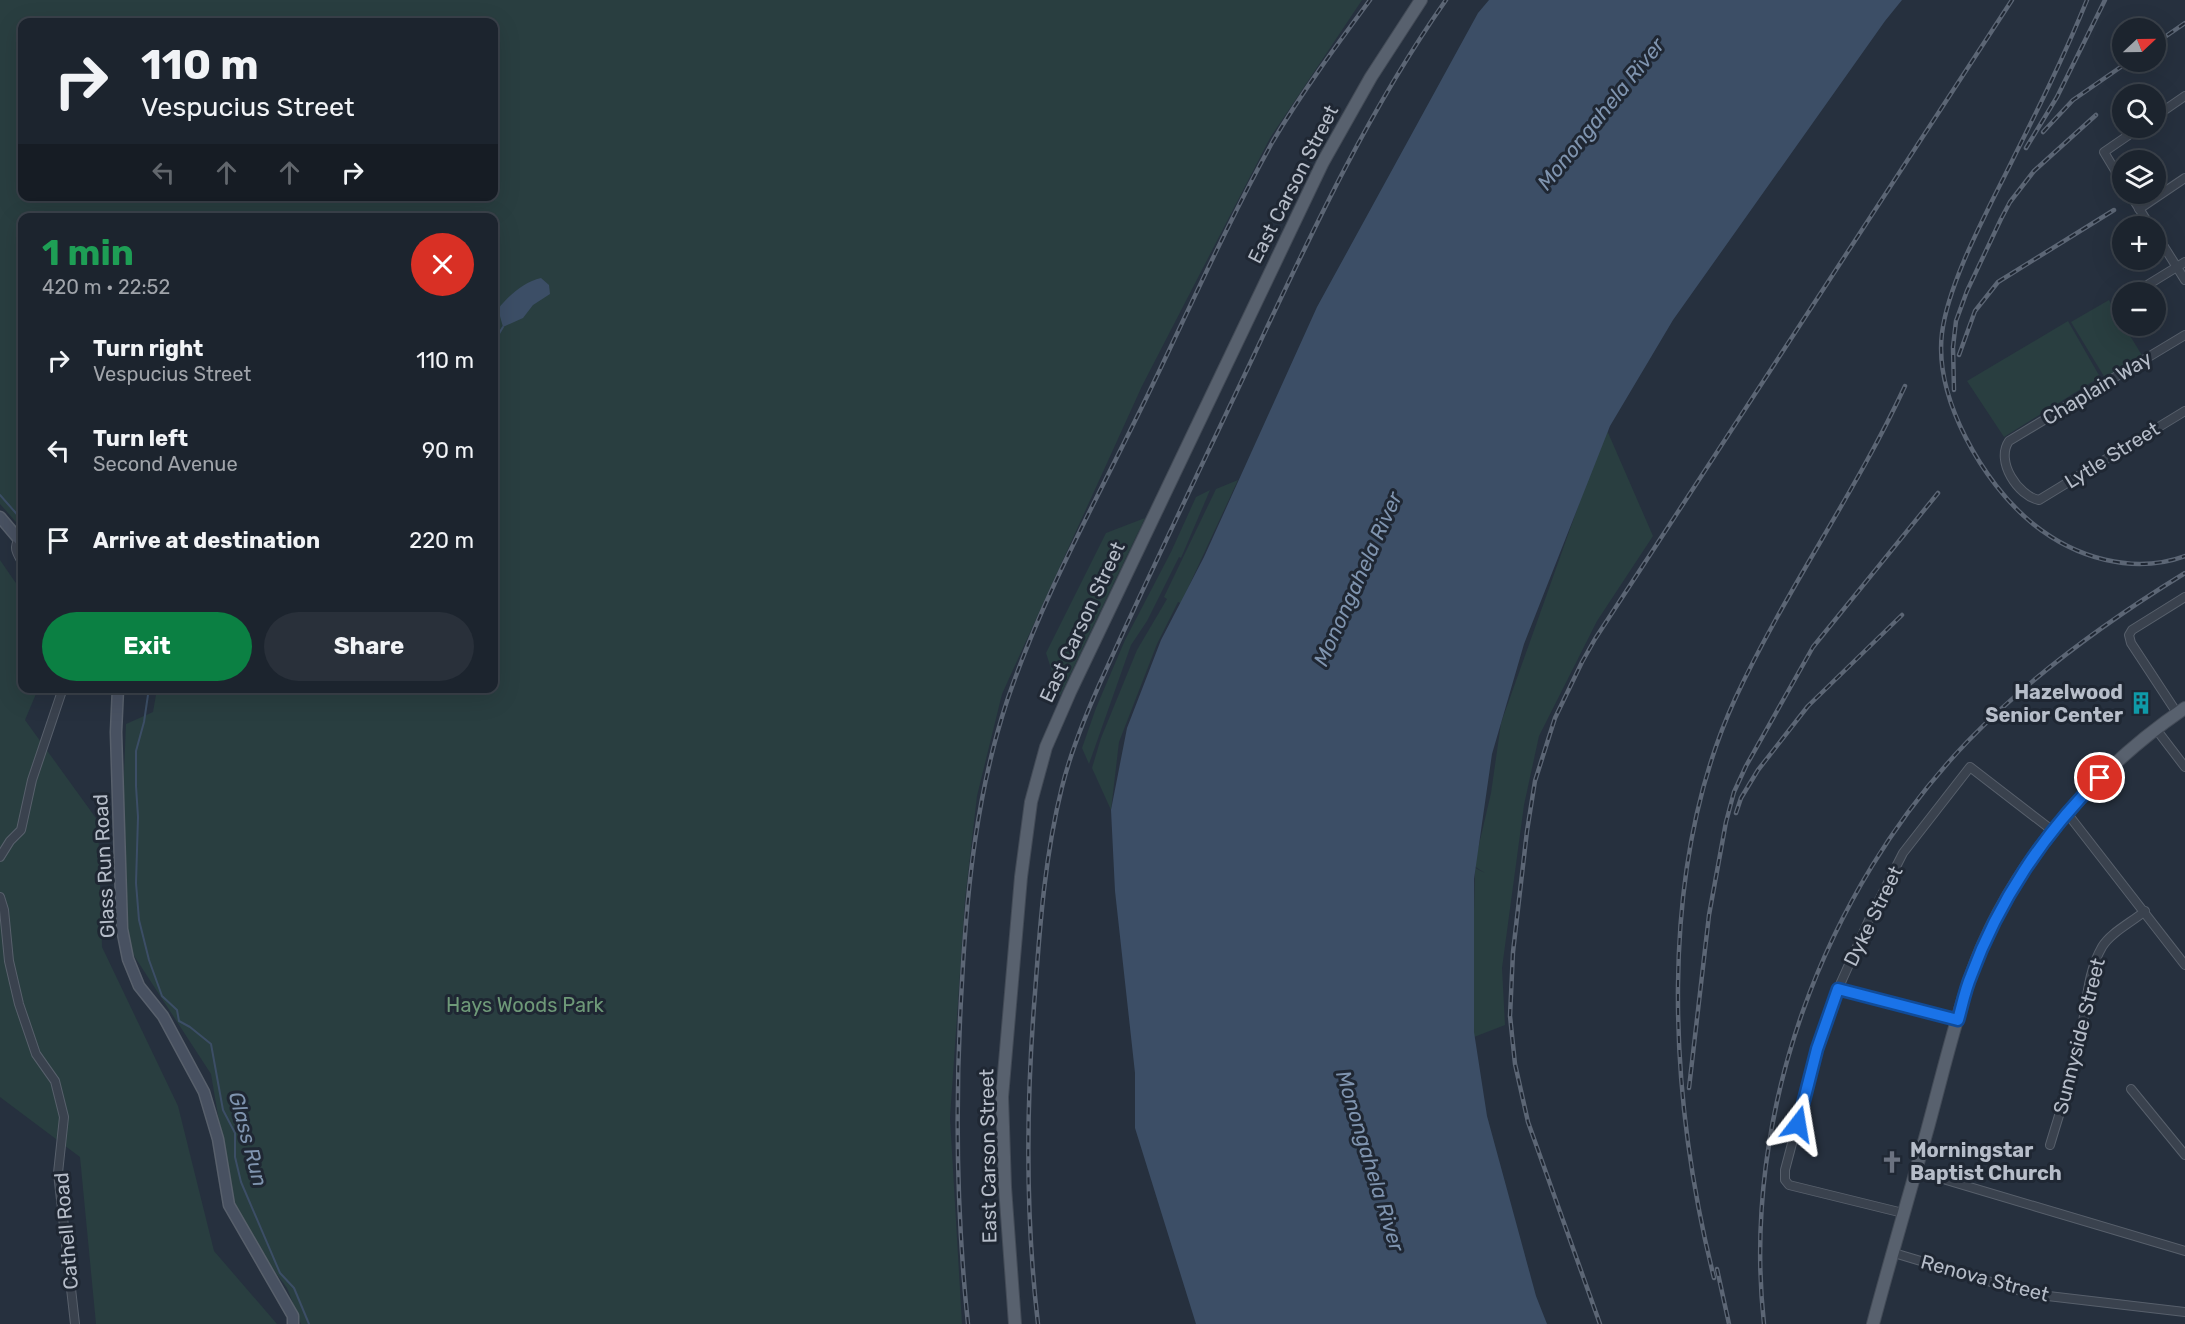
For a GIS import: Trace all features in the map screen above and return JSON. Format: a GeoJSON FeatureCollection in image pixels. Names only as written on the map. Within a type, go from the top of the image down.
{"type":"FeatureCollection","features":[{"type":"Feature","properties":{"kind":"main road","name":"East Carson Street"},"geometry":{"type":"LineString","coordinates":[[1015,1324],[1005,1187],[1002,1096],[1021,878],[1031,802],[1041,765],[1055,724],[1302,204],[1345,120],[1421,0]]}},
{"type":"Feature","properties":{"kind":"main road"},"geometry":{"type":"LineString","coordinates":[[0,517],[18,539]]}},
{"type":"Feature","properties":{"kind":"main road","name":"Glass Run Road"},"geometry":{"type":"LineString","coordinates":[[118,693],[116,732],[122,929],[128,959],[139,986],[163,1016],[204,1092],[218,1139],[229,1204],[293,1316],[293,1324]]}},
{"type":"Feature","properties":{"kind":"main road"},"geometry":{"type":"LineString","coordinates":[[1873,1324],[1971,976],[1997,919],[2017,882],[2067,813],[2109,769],[2181,711]]}},
{"type":"Feature","properties":{"kind":"street"},"geometry":{"type":"LineString","coordinates":[[2166,109],[2185,96]]}},
{"type":"Feature","properties":{"kind":"street"},"geometry":{"type":"LineString","coordinates":[[2112,165],[2104,152],[2124,138]]}},
{"type":"Feature","properties":{"kind":"street"},"geometry":{"type":"LineString","coordinates":[[2139,208],[2185,178]]}},
{"type":"Feature","properties":{"kind":"street"},"geometry":{"type":"LineString","coordinates":[[2136,204],[2144,216]]}},
{"type":"Feature","properties":{"kind":"street"},"geometry":{"type":"LineString","coordinates":[[2166,250],[2185,280]]}},
{"type":"Feature","properties":{"kind":"street"},"geometry":{"type":"LineString","coordinates":[[2152,282],[2185,262]]}},
{"type":"Feature","properties":{"kind":"street","name":"Chaplain Way"},"geometry":{"type":"LineString","coordinates":[[2039,500],[2023,491],[2004,463],[2004,447],[2009,441],[2185,335]]}},
{"type":"Feature","properties":{"kind":"street","name":"Lytle Street"},"geometry":{"type":"LineString","coordinates":[[2039,500],[2185,411]]}},
{"type":"Feature","properties":{"kind":"street"},"geometry":{"type":"LineString","coordinates":[[18,542],[15,544],[15,551],[18,556]]}},
{"type":"Feature","properties":{"kind":"street"},"geometry":{"type":"LineString","coordinates":[[2181,711],[2131,643],[2129,635],[2132,630],[2185,597]]}},
{"type":"Feature","properties":{"kind":"street"},"geometry":{"type":"LineString","coordinates":[[0,857],[10,841],[21,830],[32,780],[61,693]]}},
{"type":"Feature","properties":{"kind":"street"},"geometry":{"type":"LineString","coordinates":[[2156,729],[2185,767]]}},
{"type":"Feature","properties":{"kind":"street","name":"Dyke Street"},"geometry":{"type":"LineString","coordinates":[[1903,1213],[1789,1185],[1785,1180],[1785,1170],[1817,1049],[1838,989],[1903,853],[1970,767],[2053,831]]}},
{"type":"Feature","properties":{"kind":"street"},"geometry":{"type":"LineString","coordinates":[[2067,813],[2185,965]]}},
{"type":"Feature","properties":{"kind":"street","name":"Cathell Road"},"geometry":{"type":"LineString","coordinates":[[0,897],[4,910],[9,961],[19,1004],[36,1054],[55,1082],[64,1117],[58,1173],[75,1324]]}},
{"type":"Feature","properties":{"kind":"street","name":"Sunnyside Street"},"geometry":{"type":"LineString","coordinates":[[2050,1145],[2081,1034],[2090,975],[2096,959],[2109,939],[2145,911]]}},
{"type":"Feature","properties":{"kind":"street"},"geometry":{"type":"LineString","coordinates":[[1838,989],[1958,1020]]}},
{"type":"Feature","properties":{"kind":"street"},"geometry":{"type":"LineString","coordinates":[[2131,1089],[2185,1155]]}},
{"type":"Feature","properties":{"kind":"street"},"geometry":{"type":"LineString","coordinates":[[1916,1171],[2185,1251]]}},
{"type":"Feature","properties":{"kind":"street","name":"Renova Street"},"geometry":{"type":"LineString","coordinates":[[1894,1253],[2031,1294],[2185,1312]]}},
{"type":"Feature","properties":{"kind":"green space","name":"Hays Woods Park"},"geometry":{"type":"Polygon","coordinates":[[[0,0],[1362,0],[1270,138],[1142,386],[1002,694],[977,796],[965,900],[950,1118],[962,1324],[301,1324],[287,1288],[234,1210],[211,1074],[127,945],[123,796],[126,724],[153,712],[156,693],[498,693],[498,213],[18,213],[18,524],[0,504],[0,0]]]}},
{"type":"Feature","properties":{"kind":"green space"},"geometry":{"type":"Polygon","coordinates":[[[2109,300],[2112,306],[2112,336],[2130,336],[2143,357],[2105,378],[2071,322],[2109,300]]]}},
{"type":"Feature","properties":{"kind":"green space"},"geometry":{"type":"Polygon","coordinates":[[[2068,321],[2100,377],[2004,437],[1967,381],[2068,321]]]}},
{"type":"Feature","properties":{"kind":"green space"},"geometry":{"type":"Polygon","coordinates":[[[1606,428],[1653,536],[1597,621],[1539,736],[1524,805],[1502,968],[1505,1025],[1474,1037],[1475,868],[1485,873],[1474,866],[1491,793],[1501,723],[1606,428]]]}},
{"type":"Feature","properties":{"kind":"green space"},"geometry":{"type":"Polygon","coordinates":[[[1238,480],[1181,603],[1178,602],[1157,644],[1119,742],[1111,810],[1092,768],[1101,738],[1137,650],[1167,599],[1164,597],[1216,489],[1238,480]]]}},
{"type":"Feature","properties":{"kind":"green space"},"geometry":{"type":"Polygon","coordinates":[[[1210,490],[1181,558],[1179,557],[1147,621],[1131,645],[1089,764],[1082,748],[1125,640],[1171,552],[1196,497],[1210,490]]]}},
{"type":"Feature","properties":{"kind":"green space"},"geometry":{"type":"Polygon","coordinates":[[[1145,518],[1060,696],[1046,653],[1106,533],[1145,518]]]}},
{"type":"Feature","properties":{"kind":"green space"},"geometry":{"type":"Polygon","coordinates":[[[0,560],[18,586],[18,693],[36,693],[25,720],[98,821],[102,947],[178,1106],[214,1251],[277,1324],[96,1324],[80,1157],[0,1097],[0,560]]]}},
{"type":"Feature","properties":{"kind":"water","name":"Monongahela River"},"geometry":{"type":"Polygon","coordinates":[[[1489,0],[1902,0],[1673,320],[1610,426],[1524,644],[1492,754],[1474,879],[1474,1032],[1487,1116],[1536,1296],[1547,1324],[1196,1324],[1135,1128],[1135,1073],[1115,891],[1111,810],[1127,728],[1161,640],[1204,557],[1317,307],[1478,13],[1489,0]]]}},
{"type":"Feature","properties":{"kind":"water"},"geometry":{"type":"Polygon","coordinates":[[[541,278],[549,285],[550,294],[533,305],[523,318],[503,327],[498,309],[517,290],[541,278]]]}},
{"type":"Feature","properties":{"kind":"waterway"},"geometry":{"type":"LineString","coordinates":[[498,335],[503,327]]}},
{"type":"Feature","properties":{"kind":"waterway","name":"Glass Run"},"geometry":{"type":"LineString","coordinates":[[0,495],[18,515]]}},
{"type":"Feature","properties":{"kind":"waterway","name":"Glass Run"},"geometry":{"type":"LineString","coordinates":[[148,693],[144,722],[136,751],[138,817],[136,883],[139,920],[149,960],[162,996],[177,1010],[179,1021],[211,1044],[223,1110],[235,1133],[235,1157],[241,1182],[280,1273],[294,1288],[309,1324]]}},
{"type":"Feature","properties":{"kind":"railway"},"geometry":{"type":"LineString","coordinates":[[968,1324],[961,1238],[958,1153],[958,1068],[964,946],[981,805],[1007,701],[1056,580],[1241,201],[1273,141],[1296,105],[1370,0]]}},
{"type":"Feature","properties":{"kind":"railway"},"geometry":{"type":"LineString","coordinates":[[1038,1324],[1031,1241],[1028,1158],[1032,1035],[1047,864],[1056,813],[1071,757],[1123,632],[1319,219],[1391,85],[1446,0]]}},
{"type":"Feature","properties":{"kind":"railway"},"geometry":{"type":"LineString","coordinates":[[1600,1324],[1528,1122],[1515,1064],[1510,1016],[1513,952],[1535,781],[1555,718],[1595,639],[2012,0]]}},
{"type":"Feature","properties":{"kind":"railway"},"geometry":{"type":"LineString","coordinates":[[2087,0],[2057,69],[1958,275],[1945,315],[1942,333],[1942,358],[1946,384],[1954,411],[1980,462],[1996,486],[2032,523],[2067,546],[2105,560],[2145,564],[2185,556]]}},
{"type":"Feature","properties":{"kind":"railway"},"geometry":{"type":"LineString","coordinates":[[2026,148],[2057,97],[2105,0]]}},
{"type":"Feature","properties":{"kind":"railway"},"geometry":{"type":"LineString","coordinates":[[2166,36],[2185,23]]}},
{"type":"Feature","properties":{"kind":"railway"},"geometry":{"type":"LineString","coordinates":[[2043,132],[2073,100],[2114,72]]}},
{"type":"Feature","properties":{"kind":"railway"},"geometry":{"type":"LineString","coordinates":[[1954,390],[1953,347],[1956,321],[1967,291],[2001,219],[2010,202],[2034,171],[2096,115]]}},
{"type":"Feature","properties":{"kind":"railway"},"geometry":{"type":"LineString","coordinates":[[1959,355],[1975,311],[1998,282],[2114,210]]}},
{"type":"Feature","properties":{"kind":"railway"},"geometry":{"type":"LineString","coordinates":[[1714,1278],[1687,1136],[1680,1061],[1678,986],[1682,910],[1692,837],[1710,766],[1735,699],[1905,386]]}},
{"type":"Feature","properties":{"kind":"railway"},"geometry":{"type":"LineString","coordinates":[[1689,1088],[1709,915],[1726,822],[1734,792],[1746,766],[1813,647],[1938,493]]}},
{"type":"Feature","properties":{"kind":"railway"},"geometry":{"type":"LineString","coordinates":[[1764,1324],[1760,1245],[1766,1166],[1780,1088],[1803,1011],[1834,937],[1872,866],[1917,801],[1968,741],[1992,717],[2071,650],[2127,610],[2185,573]]}},
{"type":"Feature","properties":{"kind":"railway"},"geometry":{"type":"LineString","coordinates":[[1736,813],[1741,798],[1758,770],[1808,706],[1902,615]]}},
{"type":"Feature","properties":{"kind":"railway"},"geometry":{"type":"LineString","coordinates":[[1717,1269],[1729,1324]]}},
{"type":"Feature","properties":{"kind":"place","name":"Hazelwood Senior Center"},"geometry":{"type":"Point","coordinates":[2141,703]}},
{"type":"Feature","properties":{"kind":"place","name":"Morningstar Baptist Church"},"geometry":{"type":"Point","coordinates":[1892,1162]}},
{"type":"Feature","properties":{"kind":"route"},"geometry":{"type":"LineString","coordinates":[[1798,1124],[1817,1049],[1838,989],[1958,1020],[1971,976],[1984,945],[2017,882],[2067,813],[2100,778]]}}]}
